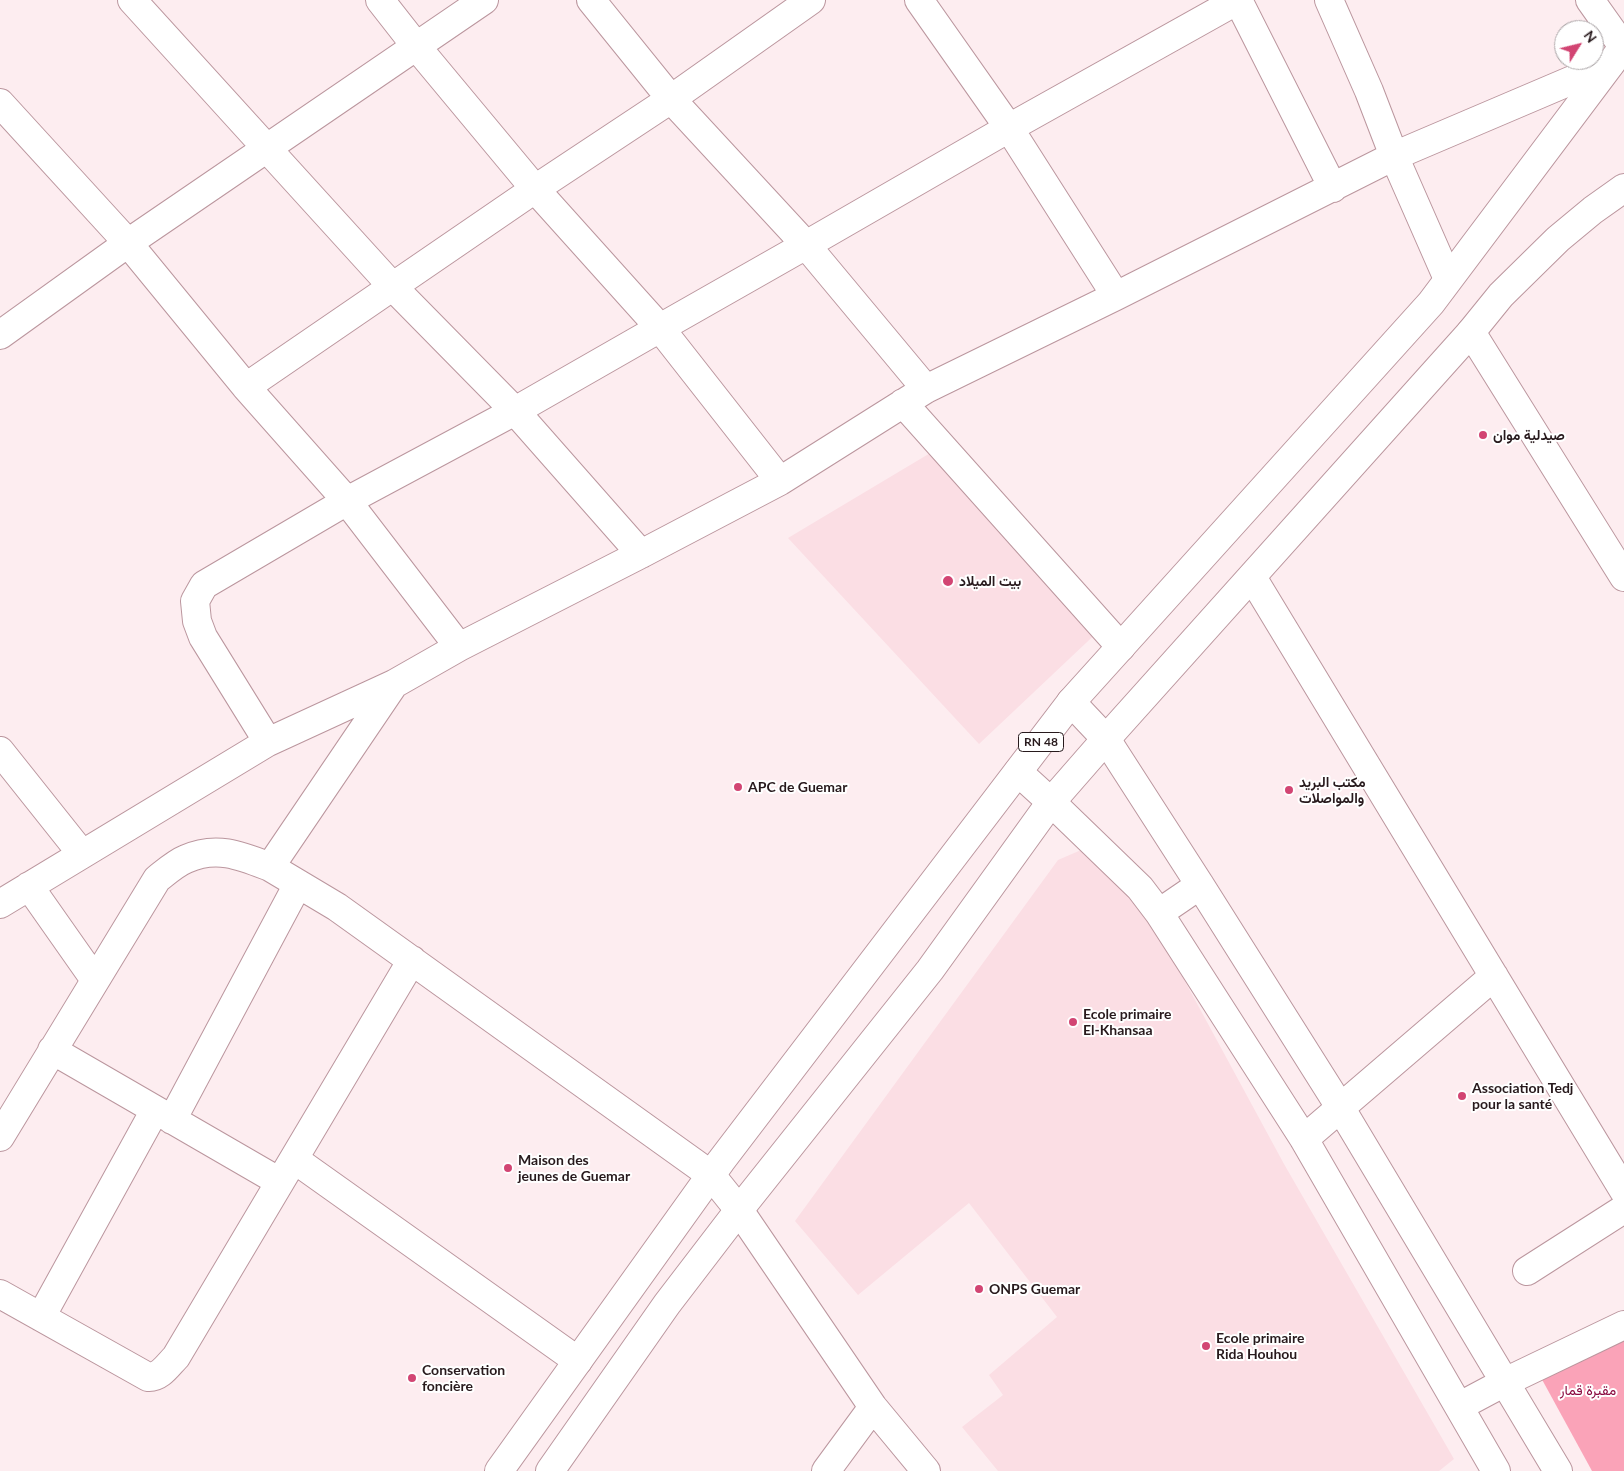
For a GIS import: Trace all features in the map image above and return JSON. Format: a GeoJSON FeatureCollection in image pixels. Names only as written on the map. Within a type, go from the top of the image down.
{"type":"FeatureCollection","features":[{"type":"Feature","properties":{"kind":"main road"},"geometry":{"type":"LineString","coordinates":[[132,0],[392,286],[515,412],[641,554]]}},
{"type":"Feature","properties":{"kind":"main road"},"geometry":{"type":"LineString","coordinates":[[380,0],[535,189],[660,328],[780,481]]}},
{"type":"Feature","properties":{"kind":"main road"},"geometry":{"type":"LineString","coordinates":[[0,335],[128,243],[484,0]]}},
{"type":"Feature","properties":{"kind":"main road"},"geometry":{"type":"LineString","coordinates":[[591,0],[672,99],[806,246],[915,396],[1121,647]]}},
{"type":"Feature","properties":{"kind":"main road"},"geometry":{"type":"LineString","coordinates":[[246,387],[535,189],[672,99],[811,0]]}},
{"type":"Feature","properties":{"kind":"main road"},"geometry":{"type":"LineString","coordinates":[[919,0],[1009,128],[1116,296]]}},
{"type":"Feature","properties":{"kind":"main road"},"geometry":{"type":"LineString","coordinates":[[268,742],[203,637],[197,621],[196,601],[204,585],[347,501],[515,412],[1009,128],[1238,0],[1333,188]]}},
{"type":"Feature","properties":{"kind":"main road"},"geometry":{"type":"LineString","coordinates":[[1329,0],[1448,279]]}},
{"type":"Feature","properties":{"kind":"main road"},"geometry":{"type":"LineString","coordinates":[[0,904],[268,742],[394,684],[459,647],[780,481],[915,396],[1394,156],[1620,51],[1590,0]]}},
{"type":"Feature","properties":{"kind":"main road","name":"RN 48"},"geometry":{"type":"LineString","coordinates":[[499,1471],[721,1161],[1072,702],[1431,303],[1620,51]]}},
{"type":"Feature","properties":{"kind":"main road"},"geometry":{"type":"LineString","coordinates":[[0,103],[128,243],[246,387],[347,501],[459,647]]}},
{"type":"Feature","properties":{"kind":"main road"},"geometry":{"type":"LineString","coordinates":[[550,1471],[667,1304],[739,1210],[930,970],[1052,802],[1106,739],[1472,332],[1501,295],[1558,239],[1593,210],[1624,188]]}},
{"type":"Feature","properties":{"kind":"main road"},"geometry":{"type":"LineString","coordinates":[[1472,332],[1623,575]]}},
{"type":"Feature","properties":{"kind":"main road"},"geometry":{"type":"LineString","coordinates":[[1252,577],[1624,1191]]}},
{"type":"Feature","properties":{"kind":"main road"},"geometry":{"type":"LineString","coordinates":[[270,867],[394,684]]}},
{"type":"Feature","properties":{"kind":"main road"},"geometry":{"type":"LineString","coordinates":[[1072,702],[1106,739],[1200,884],[1340,1106],[1558,1471]]}},
{"type":"Feature","properties":{"kind":"main road"},"geometry":{"type":"LineString","coordinates":[[0,750],[82,854]]}},
{"type":"Feature","properties":{"kind":"main road"},"geometry":{"type":"LineString","coordinates":[[1018,772],[1052,802],[1140,888],[1159,913],[1304,1139],[1496,1471]]}},
{"type":"Feature","properties":{"kind":"main road"},"geometry":{"type":"LineString","coordinates":[[1,1131],[157,879],[186,859],[207,853],[223,852],[241,855],[270,867],[337,906],[711,1175],[739,1210],[873,1406],[926,1471]]}},
{"type":"Feature","properties":{"kind":"main road"},"geometry":{"type":"LineString","coordinates":[[41,1317],[163,1115],[298,884]]}},
{"type":"Feature","properties":{"kind":"main road"},"geometry":{"type":"LineString","coordinates":[[1159,913],[1200,884]]}},
{"type":"Feature","properties":{"kind":"main road"},"geometry":{"type":"LineString","coordinates":[[29,886],[95,980]]}},
{"type":"Feature","properties":{"kind":"main road"},"geometry":{"type":"LineString","coordinates":[[0,1294],[148,1377],[159,1374],[176,1357],[412,960]]}},
{"type":"Feature","properties":{"kind":"main road"},"geometry":{"type":"LineString","coordinates":[[1304,1139],[1340,1106],[1494,976]]}},
{"type":"Feature","properties":{"kind":"main road"},"geometry":{"type":"LineString","coordinates":[[52,1050],[280,1182]]}},
{"type":"Feature","properties":{"kind":"main road"},"geometry":{"type":"LineString","coordinates":[[294,1159],[578,1361]]}},
{"type":"Feature","properties":{"kind":"main road"},"geometry":{"type":"LineString","coordinates":[[1528,1271],[1624,1209]]}},
{"type":"Feature","properties":{"kind":"main road"},"geometry":{"type":"LineString","coordinates":[[1460,1406],[1505,1382],[1624,1325]]}},
{"type":"Feature","properties":{"kind":"main road"},"geometry":{"type":"LineString","coordinates":[[826,1471],[873,1406]]}},
{"type":"Feature","properties":{"kind":"shaded area","name":"بيت الميلاد"},"geometry":{"type":"Polygon","coordinates":[[[947,443],[1105,625],[979,744],[788,538],[947,443]]]}},
{"type":"Feature","properties":{"kind":"shaded area"},"geometry":{"type":"Polygon","coordinates":[[[1088,847],[1130,880],[1284,1164],[1454,1459],[1439,1471],[998,1471],[962,1427],[1003,1395],[989,1375],[1057,1317],[969,1203],[858,1295],[795,1221],[1058,860],[1088,847]]]}},
{"type":"Feature","properties":{"kind":"green space","name":"مقبرة قمار"},"geometry":{"type":"Polygon","coordinates":[[[1624,1332],[1624,1471],[1592,1471],[1539,1374],[1624,1332]]]}},
{"type":"Feature","properties":{"kind":"place","name":"صيدلية موان"},"geometry":{"type":"Point","coordinates":[1483,435]}},
{"type":"Feature","properties":{"kind":"place","name":"بيت الميلاد"},"geometry":{"type":"Point","coordinates":[948,581]}},
{"type":"Feature","properties":{"kind":"place","name":"APC de Guemar"},"geometry":{"type":"Point","coordinates":[738,787]}},
{"type":"Feature","properties":{"kind":"place","name":"مكتب البريد والمواصلات"},"geometry":{"type":"Point","coordinates":[1289,790]}},
{"type":"Feature","properties":{"kind":"place","name":"Ecole primaire El-Khansaa"},"geometry":{"type":"Point","coordinates":[1073,1022]}},
{"type":"Feature","properties":{"kind":"place","name":"Association Tedj pour la santé"},"geometry":{"type":"Point","coordinates":[1462,1096]}},
{"type":"Feature","properties":{"kind":"place","name":"Maison des jeunes de Guemar"},"geometry":{"type":"Point","coordinates":[508,1168]}},
{"type":"Feature","properties":{"kind":"place","name":"ONPS Guemar"},"geometry":{"type":"Point","coordinates":[979,1289]}},
{"type":"Feature","properties":{"kind":"place","name":"Ecole primaire Rida Houhou"},"geometry":{"type":"Point","coordinates":[1206,1346]}},
{"type":"Feature","properties":{"kind":"place","name":"Conservation foncière"},"geometry":{"type":"Point","coordinates":[412,1378]}}]}
